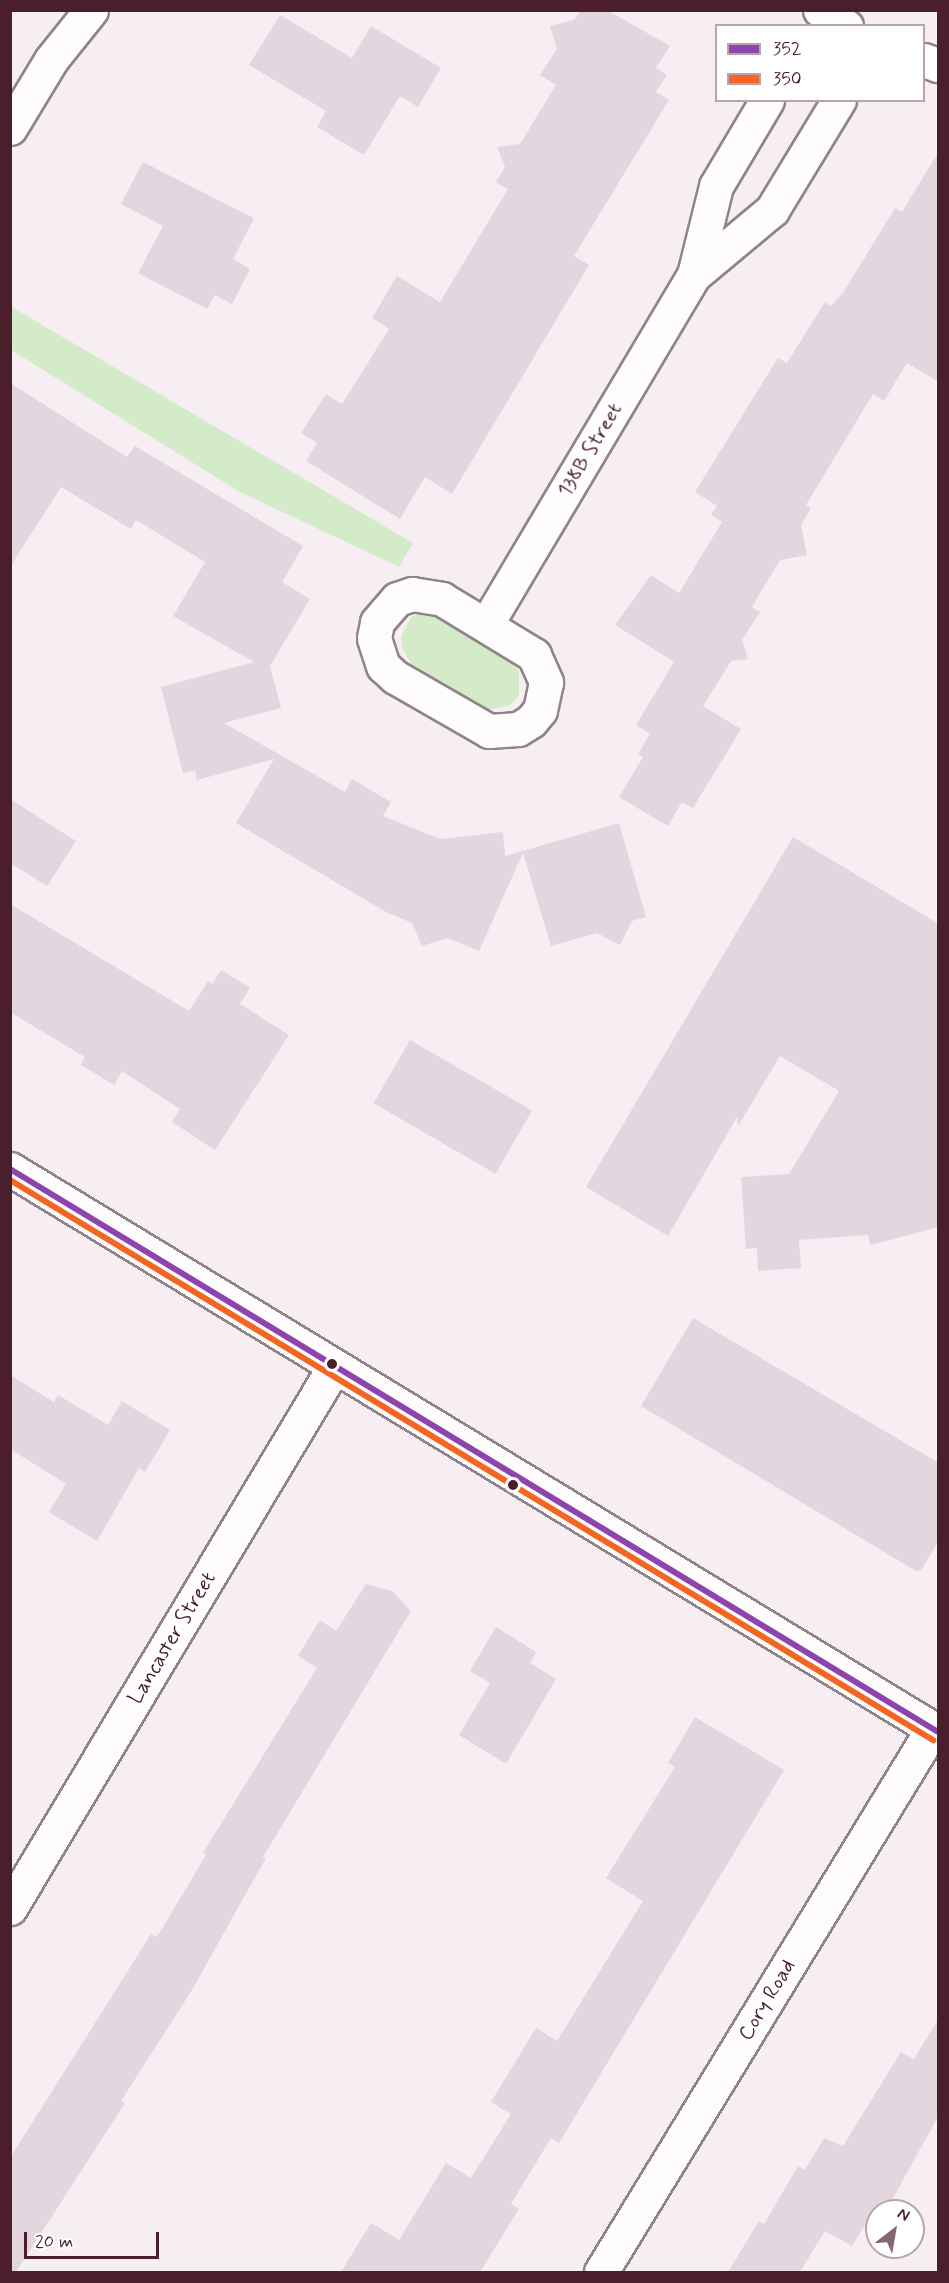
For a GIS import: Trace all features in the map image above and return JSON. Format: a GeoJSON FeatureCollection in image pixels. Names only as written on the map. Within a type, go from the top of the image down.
{"type":"FeatureCollection","features":[{"type":"Feature","properties":{"kind":"street"},"geometry":{"type":"LineString","coordinates":[[10,128],[51,60],[91,10]]}},
{"type":"Feature","properties":{"kind":"street"},"geometry":{"type":"LineString","coordinates":[[812,24],[820,10],[843,24]]}},
{"type":"Feature","properties":{"kind":"street","name":"138B Street"},"geometry":{"type":"LineString","coordinates":[[486,625],[694,275],[716,186],[766,102]]}},
{"type":"Feature","properties":{"kind":"street","name":"138B Street"},"geometry":{"type":"LineString","coordinates":[[694,275],[772,210],[838,102]]}},
{"type":"Feature","properties":{"kind":"street"},"geometry":{"type":"LineString","coordinates":[[412,594],[442,599],[486,625],[528,651],[543,667],[546,682],[540,711],[518,729],[489,731],[475,725],[394,677],[376,653],[374,638],[381,616],[397,599],[412,594]]}},
{"type":"Feature","properties":{"kind":"street"},"geometry":{"type":"LineString","coordinates":[[10,1169],[936,1730]]}},
{"type":"Feature","properties":{"kind":"street","name":"Lancaster Street"},"geometry":{"type":"LineString","coordinates":[[10,1908],[334,1367]]}},
{"type":"Feature","properties":{"kind":"street","name":"Cory Road"},"geometry":{"type":"LineString","coordinates":[[601,2272],[936,1730]]}},
{"type":"Feature","properties":{"kind":"green space"},"geometry":{"type":"Polygon","coordinates":[[[10,306],[413,543],[399,567],[240,492],[11,350],[10,306]]]}},
{"type":"Feature","properties":{"kind":"green space"},"geometry":{"type":"Polygon","coordinates":[[[423,611],[439,617],[510,660],[519,672],[519,696],[510,705],[487,710],[411,664],[402,648],[401,637],[411,617],[423,611]]]}},
{"type":"Feature","properties":{"kind":"building"},"geometry":{"type":"Polygon","coordinates":[[[581,10],[607,10],[670,46],[656,68],[667,75],[656,92],[669,100],[574,256],[589,265],[452,494],[425,477],[400,519],[306,461],[317,443],[301,433],[326,394],[342,404],[389,329],[372,318],[397,276],[440,302],[508,189],[496,182],[505,167],[497,147],[520,144],[556,85],[540,75],[557,49],[550,26],[574,20],[581,10]]]}},
{"type":"Feature","properties":{"kind":"building"},"geometry":{"type":"Polygon","coordinates":[[[280,15],[352,58],[371,26],[441,68],[418,107],[400,96],[364,155],[317,127],[326,111],[249,65],[280,15]]]}},
{"type":"Feature","properties":{"kind":"building"},"geometry":{"type":"Polygon","coordinates":[[[939,151],[939,382],[907,363],[884,401],[873,394],[806,505],[811,508],[801,525],[807,555],[780,560],[752,607],[760,612],[742,640],[748,659],[731,661],[703,706],[741,729],[693,808],[682,802],[668,826],[619,797],[643,757],[638,754],[650,734],[636,725],[674,662],[615,625],[651,575],[679,593],[722,522],[711,515],[717,506],[695,492],[778,358],[787,363],[825,302],[831,306],[843,293],[895,208],[902,212],[939,151]]]}},
{"type":"Feature","properties":{"kind":"building"},"geometry":{"type":"Polygon","coordinates":[[[143,162],[254,218],[233,259],[250,269],[232,304],[215,295],[207,309],[138,273],[163,226],[121,204],[143,162]]]}},
{"type":"Feature","properties":{"kind":"building"},"geometry":{"type":"Polygon","coordinates":[[[10,383],[127,457],[135,446],[303,546],[282,582],[310,599],[270,666],[281,708],[224,723],[345,792],[352,779],[391,802],[383,816],[440,839],[503,832],[505,856],[619,823],[646,917],[632,921],[620,945],[597,933],[551,946],[523,853],[479,951],[448,938],[422,946],[412,923],[386,912],[236,823],[274,759],[197,780],[195,771],[183,773],[161,687],[254,662],[173,616],[205,562],[136,520],[131,529],[61,487],[10,567],[10,383]]]}},
{"type":"Feature","properties":{"kind":"building"},"geometry":{"type":"Polygon","coordinates":[[[10,799],[76,841],[47,886],[10,863],[10,799]]]}},
{"type":"Feature","properties":{"kind":"building"},"geometry":{"type":"Polygon","coordinates":[[[793,837],[939,924],[939,1227],[870,1245],[868,1235],[799,1240],[801,1268],[758,1271],[757,1248],[746,1249],[741,1177],[789,1174],[839,1091],[780,1056],[738,1126],[737,1117],[668,1236],[586,1187],[793,837]]]}},
{"type":"Feature","properties":{"kind":"building"},"geometry":{"type":"Polygon","coordinates":[[[10,904],[189,1011],[208,981],[212,984],[221,970],[250,988],[240,1004],[289,1035],[215,1150],[172,1122],[180,1109],[122,1071],[114,1085],[81,1065],[85,1057],[10,1012],[10,904]]]}},
{"type":"Feature","properties":{"kind":"building"},"geometry":{"type":"Polygon","coordinates":[[[410,1040],[532,1110],[496,1174],[373,1103],[410,1040]]]}},
{"type":"Feature","properties":{"kind":"building"},"geometry":{"type":"Polygon","coordinates":[[[693,1318],[939,1463],[939,1540],[921,1570],[916,1571],[641,1406],[693,1318]]]}},
{"type":"Feature","properties":{"kind":"building"},"geometry":{"type":"Polygon","coordinates":[[[10,1375],[54,1402],[58,1395],[108,1425],[122,1401],[170,1430],[145,1472],[139,1468],[97,1541],[49,1512],[66,1484],[10,1449],[10,1375]]]}},
{"type":"Feature","properties":{"kind":"building"},"geometry":{"type":"Polygon","coordinates":[[[366,1584],[392,1591],[411,1611],[263,1857],[266,1858],[192,1990],[121,2101],[125,2103],[16,2272],[10,2272],[10,2158],[151,1934],[157,1937],[206,1855],[203,1853],[317,1668],[298,1656],[320,1620],[336,1631],[366,1584]]]}},
{"type":"Feature","properties":{"kind":"building"},"geometry":{"type":"Polygon","coordinates":[[[496,1627],[536,1652],[530,1663],[556,1679],[506,1764],[459,1735],[490,1683],[470,1671],[496,1627]]]}},
{"type":"Feature","properties":{"kind":"building"},"geometry":{"type":"Polygon","coordinates":[[[695,1717],[784,1770],[559,2143],[551,2138],[511,2204],[519,2209],[480,2272],[341,2272],[371,2223],[399,2240],[446,2163],[471,2178],[511,2114],[491,2102],[536,2028],[557,2041],[643,1901],[606,1878],[675,1767],[668,1763],[695,1717]]]}},
{"type":"Feature","properties":{"kind":"building"},"geometry":{"type":"Polygon","coordinates":[[[939,2018],[939,2115],[893,2199],[865,2199],[865,2225],[852,2246],[825,2231],[800,2272],[728,2272],[759,2221],[764,2224],[798,2166],[805,2170],[824,2138],[843,2146],[901,2052],[914,2059],[939,2018]]]}},
{"type":"Feature","properties":{"kind":"transit line","name":"352"},"geometry":{"type":"LineString","coordinates":[[10,1169],[938,1732]]}},
{"type":"Feature","properties":{"kind":"transit line","name":"350"},"geometry":{"type":"LineString","coordinates":[[10,1180],[933,1740]]}}]}
